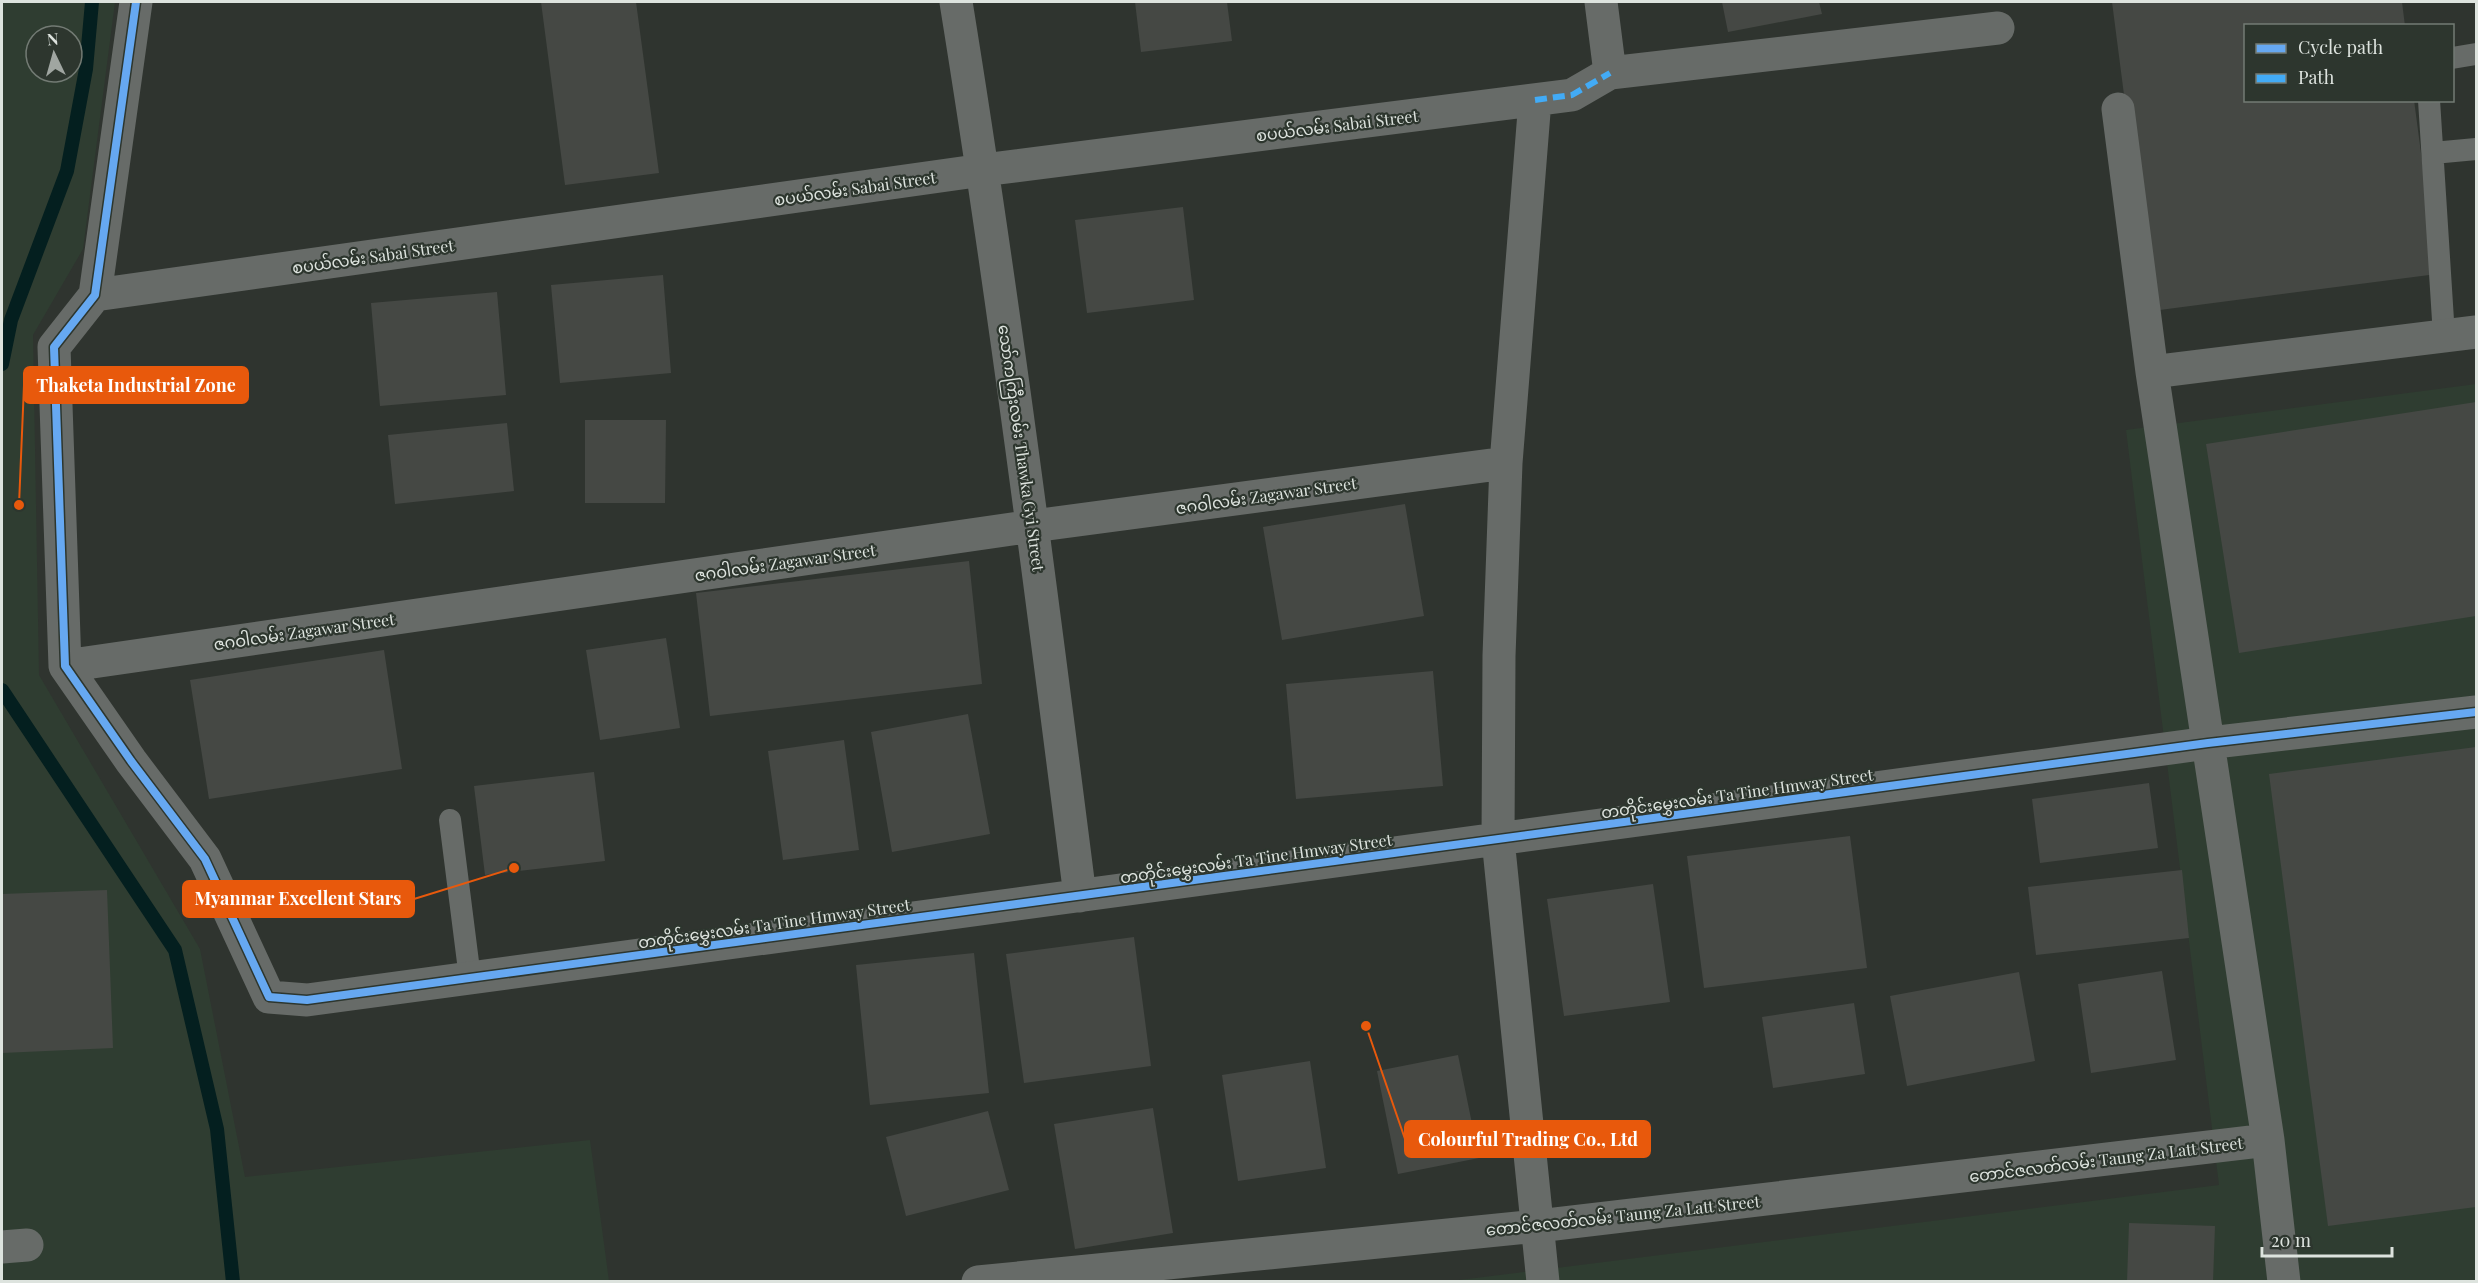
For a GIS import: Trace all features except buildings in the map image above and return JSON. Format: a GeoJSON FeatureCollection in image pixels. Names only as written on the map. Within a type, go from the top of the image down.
{"type":"FeatureCollection","features":[{"type":"Feature","properties":{"kind":"street"},"geometry":{"type":"LineString","coordinates":[[65,666],[54,347],[95,295],[136,2]]}},
{"type":"Feature","properties":{"kind":"street","name":"သော်ကကြီးလမ်း Thawka Gyi Street"},"geometry":{"type":"LineString","coordinates":[[956,2],[983,170],[1034,526],[1080,896]]}},
{"type":"Feature","properties":{"kind":"street"},"geometry":{"type":"LineString","coordinates":[[1601,2],[1610,73],[1998,28]]}},
{"type":"Feature","properties":{"kind":"street","name":"စပယ်လမ်း Sabai Street"},"geometry":{"type":"LineString","coordinates":[[95,295],[983,170],[1572,95],[1610,73]]}},
{"type":"Feature","properties":{"kind":"street"},"geometry":{"type":"LineString","coordinates":[[1535,100],[1506,463],[1499,656],[1498,839],[1543,1281]]}},
{"type":"Feature","properties":{"kind":"street"},"geometry":{"type":"LineString","coordinates":[[2118,109],[2152,372],[2268,1140],[2284,1281]]}},
{"type":"Feature","properties":{"kind":"street"},"geometry":{"type":"LineString","coordinates":[[2152,372],[2476,332]]}},
{"type":"Feature","properties":{"kind":"street","name":"ဇဂဝါလမ်း Zagawar Street"},"geometry":{"type":"LineString","coordinates":[[65,666],[1034,526],[1506,463]]}},
{"type":"Feature","properties":{"kind":"street","name":"တတိုင်းမွှေးလမ်း Ta Tine Hmway Street"},"geometry":{"type":"LineString","coordinates":[[65,666],[131,762],[205,859],[269,997],[307,1000],[2208,744],[2476,712]]}},
{"type":"Feature","properties":{"kind":"street","name":"တောင်ဇလတ်လမ်း Taung Za Latt Street"},"geometry":{"type":"LineString","coordinates":[[978,1281],[1538,1226],[2268,1140]]}},
{"type":"Feature","properties":{"kind":"lane"},"geometry":{"type":"LineString","coordinates":[[2454,58],[2476,54]]}},
{"type":"Feature","properties":{"kind":"lane"},"geometry":{"type":"LineString","coordinates":[[2429,102],[2444,336]]}},
{"type":"Feature","properties":{"kind":"lane"},"geometry":{"type":"LineString","coordinates":[[2433,153],[2476,149]]}},
{"type":"Feature","properties":{"kind":"lane"},"geometry":{"type":"LineString","coordinates":[[450,820],[470,978]]}},
{"type":"Feature","properties":{"kind":"shaded area"},"geometry":{"type":"Polygon","coordinates":[[[2,2],[115,2],[83,249],[33,335],[39,675],[200,949],[245,1177],[590,1140],[609,1281],[2,1282],[2,2]]]}},
{"type":"Feature","properties":{"kind":"shaded area"},"geometry":{"type":"Polygon","coordinates":[[[2476,384],[2476,1281],[1443,1282],[2219,1185],[2126,430],[2476,384]]]}},
{"type":"Feature","properties":{"kind":"waterway"},"geometry":{"type":"LineString","coordinates":[[2,364],[11,320],[67,171],[86,69],[92,2]]}},
{"type":"Feature","properties":{"kind":"waterway"},"geometry":{"type":"LineString","coordinates":[[2,690],[175,950],[217,1129],[233,1282]]}},
{"type":"Feature","properties":{"kind":"marked path"},"geometry":{"type":"LineString","coordinates":[[1535,100],[1572,95],[1610,73]]}},
{"type":"Feature","properties":{"kind":"cycle path"},"geometry":{"type":"LineString","coordinates":[[136,2],[95,295],[54,347],[65,666],[131,761],[205,859],[269,997],[307,1000],[2208,743],[2476,712]]}},
{"type":"Feature","properties":{"kind":"place","name":"Thaketa Industrial Zone"},"geometry":{"type":"Point","coordinates":[19,505]}},
{"type":"Feature","properties":{"kind":"place","name":"Myanmar Excellent Stars"},"geometry":{"type":"Point","coordinates":[514,868]}},
{"type":"Feature","properties":{"kind":"place","name":"Colourful Trading Co., Ltd"},"geometry":{"type":"Point","coordinates":[1366,1026]}}]}
